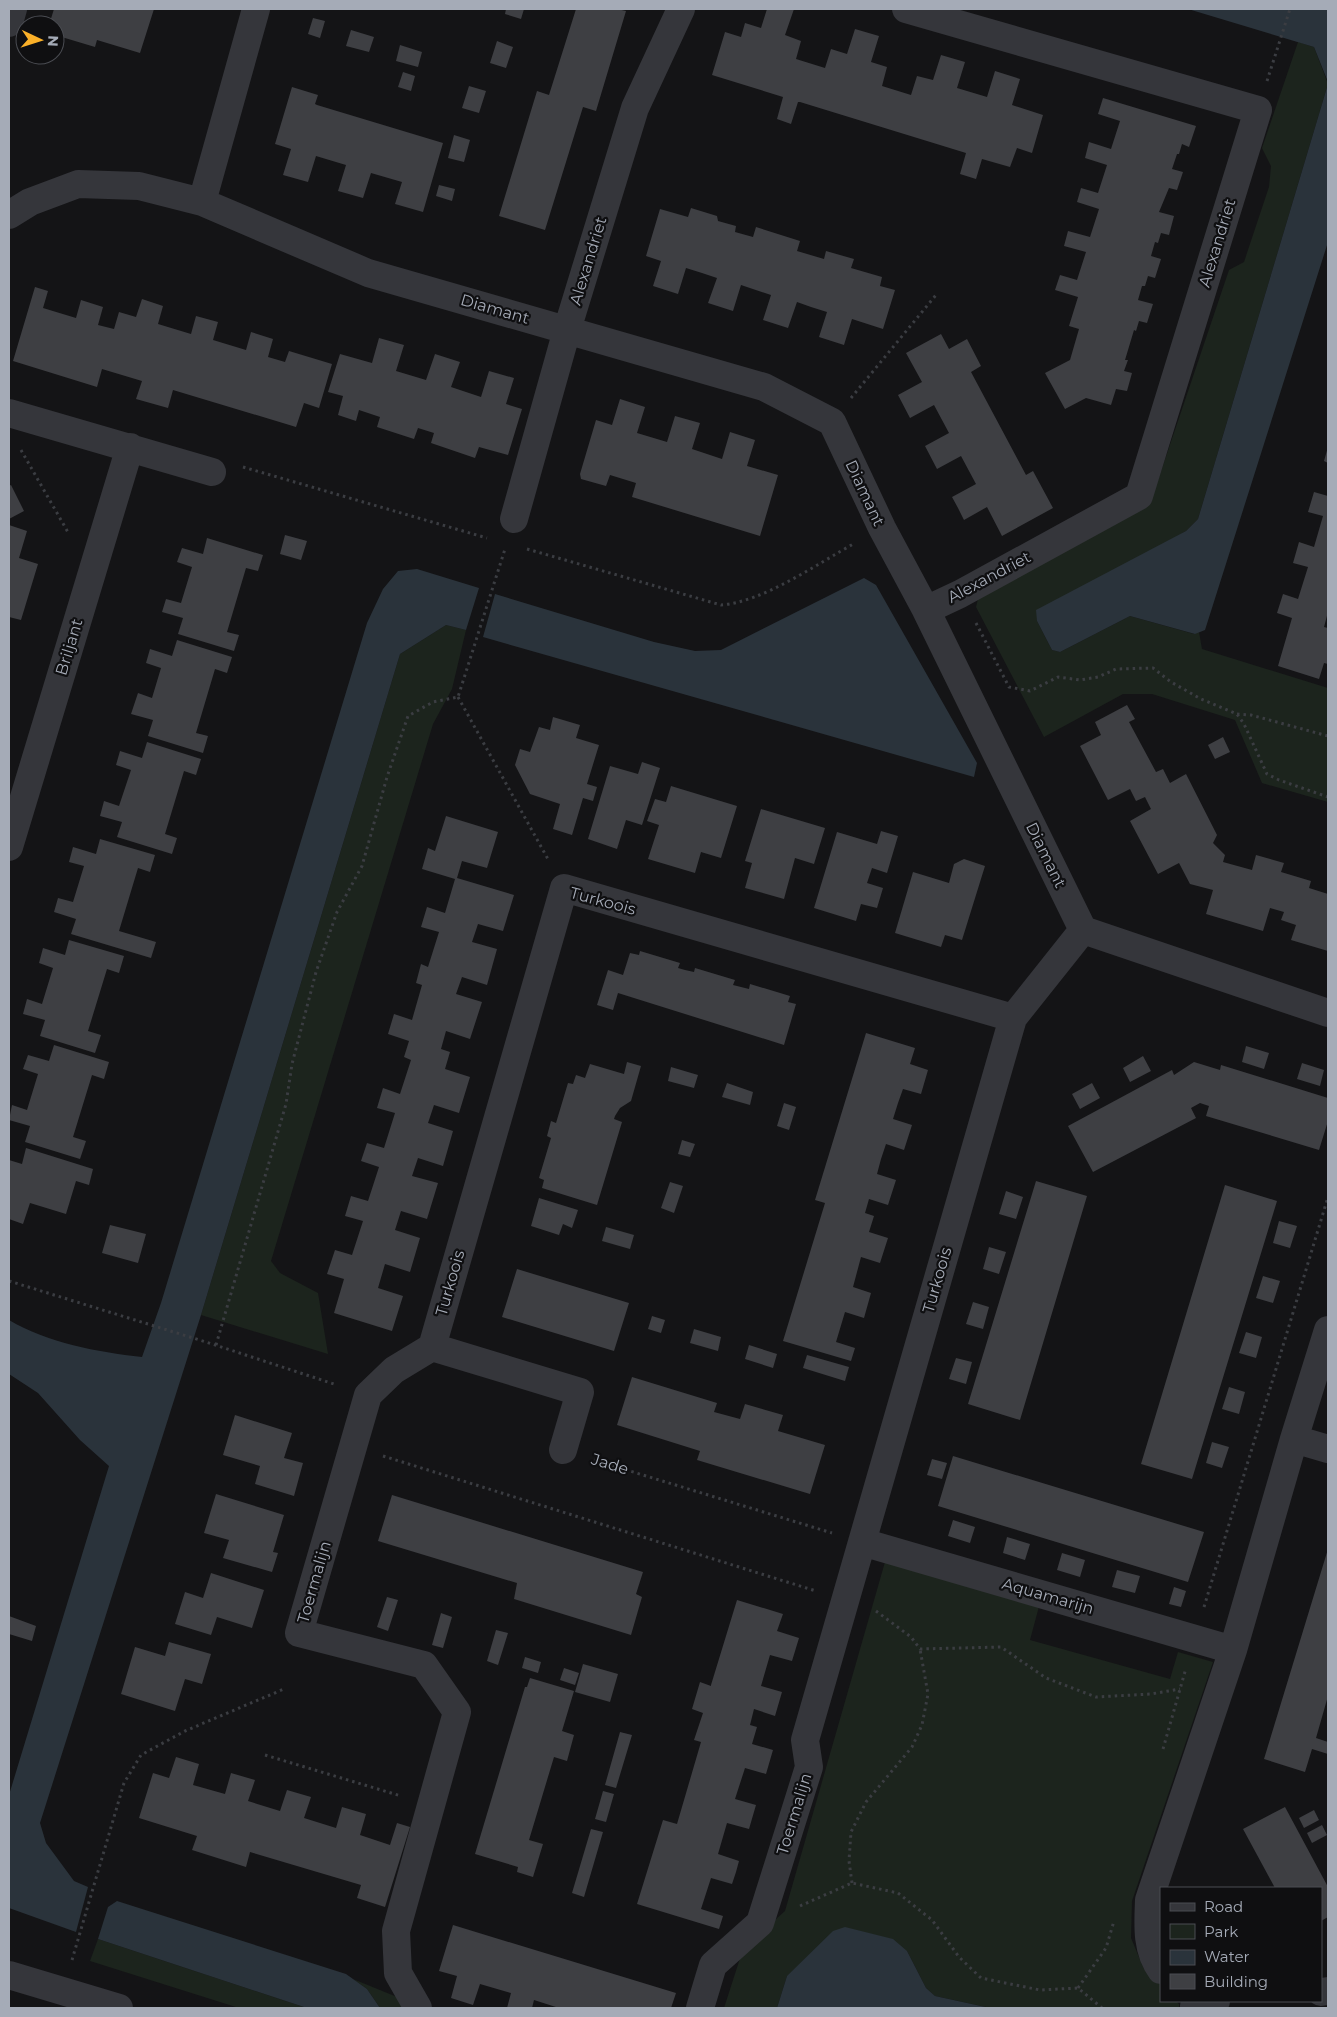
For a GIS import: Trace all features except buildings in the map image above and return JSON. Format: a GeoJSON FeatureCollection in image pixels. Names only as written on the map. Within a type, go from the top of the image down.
{"type":"FeatureCollection","features":[{"type":"Feature","properties":{"kind":"street"},"geometry":{"type":"LineString","coordinates":[[9,22],[13,9]]}},
{"type":"Feature","properties":{"kind":"street"},"geometry":{"type":"LineString","coordinates":[[202,202],[256,9]]}},
{"type":"Feature","properties":{"kind":"street","name":"Alexandriet"},"geometry":{"type":"LineString","coordinates":[[510,531],[567,330],[635,108],[681,9]]}},
{"type":"Feature","properties":{"kind":"street","name":"Alexandriet"},"geometry":{"type":"LineString","coordinates":[[906,9],[1258,110],[1139,496],[960,594],[926,610]]}},
{"type":"Feature","properties":{"kind":"street","name":"Diamant"},"geometry":{"type":"LineString","coordinates":[[9,215],[30,202],[78,184],[139,186],[202,202],[368,273],[764,386],[832,422],[882,528],[926,610],[1083,930]]}},
{"type":"Feature","properties":{"kind":"street"},"geometry":{"type":"LineString","coordinates":[[9,413],[212,472]]}},
{"type":"Feature","properties":{"kind":"street","name":"Briljant"},"geometry":{"type":"LineString","coordinates":[[9,847],[17,788],[92,573],[130,447]]}},
{"type":"Feature","properties":{"kind":"street","name":"Turkoois"},"geometry":{"type":"LineString","coordinates":[[432,1348],[564,888],[1013,1018]]}},
{"type":"Feature","properties":{"kind":"street"},"geometry":{"type":"LineString","coordinates":[[1083,930],[1328,1013]]}},
{"type":"Feature","properties":{"kind":"street","name":"Turkoois"},"geometry":{"type":"LineString","coordinates":[[862,1542],[1013,1018],[1083,930]]}},
{"type":"Feature","properties":{"kind":"street"},"geometry":{"type":"LineString","coordinates":[[1160,1969],[1154,1961],[1148,1933],[1149,1900],[1233,1650],[1328,1330]]}},
{"type":"Feature","properties":{"kind":"street"},"geometry":{"type":"LineString","coordinates":[[368,1395],[394,1370],[432,1348],[580,1392],[563,1450]]}},
{"type":"Feature","properties":{"kind":"street","name":"Toermalijn"},"geometry":{"type":"LineString","coordinates":[[368,1395],[300,1632],[424,1665],[457,1712],[396,1931],[398,1973],[418,2008]]}},
{"type":"Feature","properties":{"kind":"street"},"geometry":{"type":"LineString","coordinates":[[1294,1440],[1328,1450]]}},
{"type":"Feature","properties":{"kind":"street","name":"Toermalijn"},"geometry":{"type":"LineString","coordinates":[[760,1923],[809,1767],[805,1740],[862,1542]]}},
{"type":"Feature","properties":{"kind":"street","name":"Aquamarijn"},"geometry":{"type":"LineString","coordinates":[[862,1542],[1233,1650]]}},
{"type":"Feature","properties":{"kind":"street"},"geometry":{"type":"LineString","coordinates":[[700,2008],[712,1965],[760,1923]]}},
{"type":"Feature","properties":{"kind":"street"},"geometry":{"type":"LineString","coordinates":[[9,1975],[119,2008]]}},
{"type":"Feature","properties":{"kind":"path"},"geometry":{"type":"LineString","coordinates":[[1278,48],[1290,9]]}},
{"type":"Feature","properties":{"kind":"path"},"geometry":{"type":"LineString","coordinates":[[832,422],[936,295]]}},
{"type":"Feature","properties":{"kind":"path"},"geometry":{"type":"LineString","coordinates":[[18,445],[92,573]]}},
{"type":"Feature","properties":{"kind":"path"},"geometry":{"type":"LineString","coordinates":[[212,472],[238,466],[488,538]]}},
{"type":"Feature","properties":{"kind":"path"},"geometry":{"type":"LineString","coordinates":[[526,549],[721,605],[758,597],[882,528]]}},
{"type":"Feature","properties":{"kind":"path"},"geometry":{"type":"LineString","coordinates":[[510,531],[458,697],[564,888]]}},
{"type":"Feature","properties":{"kind":"path"},"geometry":{"type":"LineString","coordinates":[[960,594],[1009,687],[1030,691],[1058,677],[1080,680],[1098,677],[1116,669],[1153,668],[1171,682],[1201,699],[1237,714],[1251,715],[1328,736]]}},
{"type":"Feature","properties":{"kind":"path"},"geometry":{"type":"LineString","coordinates":[[216,1345],[286,1104],[292,1064],[316,972],[337,912],[362,866],[387,777],[408,716],[433,702],[458,697]]}},
{"type":"Feature","properties":{"kind":"path"},"geometry":{"type":"LineString","coordinates":[[1237,714],[1244,724],[1267,774],[1328,797]]}},
{"type":"Feature","properties":{"kind":"path"},"geometry":{"type":"LineString","coordinates":[[1161,1756],[1328,1197]]}},
{"type":"Feature","properties":{"kind":"path"},"geometry":{"type":"LineString","coordinates":[[9,1281],[216,1345],[368,1395]]}},
{"type":"Feature","properties":{"kind":"path"},"geometry":{"type":"LineString","coordinates":[[353,1447],[845,1600],[881,1613],[911,1637],[920,1648],[928,1694],[922,1725],[912,1747],[866,1802],[851,1832],[849,1861],[852,1883]]}},
{"type":"Feature","properties":{"kind":"path","name":"Jade"},"geometry":{"type":"LineString","coordinates":[[563,1450],[862,1542]]}},
{"type":"Feature","properties":{"kind":"path"},"geometry":{"type":"LineString","coordinates":[[920,1648],[1001,1647],[1046,1678],[1096,1697],[1151,1694],[1180,1689]]}},
{"type":"Feature","properties":{"kind":"path"},"geometry":{"type":"LineString","coordinates":[[77,1942],[124,1783],[141,1755],[184,1731],[284,1689]]}},
{"type":"Feature","properties":{"kind":"path"},"geometry":{"type":"LineString","coordinates":[[265,1755],[430,1805]]}},
{"type":"Feature","properties":{"kind":"path"},"geometry":{"type":"LineString","coordinates":[[760,1923],[852,1883],[898,1893],[932,1920],[959,1957],[981,1978],[1040,1990],[1078,1988],[1102,2008]]}},
{"type":"Feature","properties":{"kind":"path"},"geometry":{"type":"LineString","coordinates":[[1078,1988],[1106,1948],[1114,1919]]}},
{"type":"Feature","properties":{"kind":"green space"},"geometry":{"type":"Polygon","coordinates":[[[1298,42],[1314,47],[1328,84],[1198,519],[1186,531],[1037,621],[1052,650],[1060,652],[1130,616],[1194,634],[1199,632],[1202,649],[1328,688],[1328,802],[1262,783],[1235,720],[1152,694],[1123,694],[1044,737],[976,607],[980,591],[1154,492],[1229,270],[1244,262],[1269,187],[1271,166],[1262,148],[1298,42]]]}},
{"type":"Feature","properties":{"kind":"green space"},"geometry":{"type":"Polygon","coordinates":[[[446,625],[466,630],[452,689],[433,724],[271,1261],[280,1273],[318,1293],[328,1354],[201,1315],[400,654],[446,625]]]}},
{"type":"Feature","properties":{"kind":"green space"},"geometry":{"type":"Polygon","coordinates":[[[887,1555],[1041,1599],[1030,1640],[1170,1679],[1178,1652],[1213,1662],[1132,1901],[1131,1938],[1144,1969],[1160,1984],[1160,2002],[1177,2002],[1179,2008],[990,2008],[935,1996],[926,1988],[907,1951],[787,1976],[777,2008],[724,2008],[743,1949],[785,1911],[887,1555]]]}},
{"type":"Feature","properties":{"kind":"green space"},"geometry":{"type":"Polygon","coordinates":[[[98,1939],[307,2008],[239,2008],[90,1961],[98,1939]]]}},
{"type":"Feature","properties":{"kind":"green space"},"geometry":{"type":"Polygon","coordinates":[[[353,1979],[397,1997],[405,2008],[380,2008],[367,1989],[353,1979]]]}},
{"type":"Feature","properties":{"kind":"water"},"geometry":{"type":"Polygon","coordinates":[[[1188,9],[1328,9],[1328,82],[1314,47],[1188,9]]]}},
{"type":"Feature","properties":{"kind":"water"},"geometry":{"type":"Polygon","coordinates":[[[1328,84],[1328,242],[1205,630],[1195,634],[1130,616],[1060,652],[1052,650],[1037,621],[1036,610],[1186,531],[1198,519],[1328,84]]]}},
{"type":"Feature","properties":{"kind":"water"},"geometry":{"type":"Polygon","coordinates":[[[417,569],[479,588],[466,630],[446,625],[400,654],[201,1315],[40,1823],[46,1843],[74,1881],[88,1887],[76,1932],[9,1908],[9,1795],[109,1466],[80,1440],[38,1393],[9,1374],[9,1320],[40,1335],[73,1345],[142,1357],[161,1303],[367,623],[383,589],[398,571],[417,569]]]}},
{"type":"Feature","properties":{"kind":"water"},"geometry":{"type":"Polygon","coordinates":[[[864,578],[876,585],[977,763],[974,777],[483,637],[495,594],[654,642],[695,651],[721,650],[864,578]]]}},
{"type":"Feature","properties":{"kind":"water"},"geometry":{"type":"Polygon","coordinates":[[[117,1901],[346,1974],[367,1989],[380,2008],[307,2008],[98,1939],[108,1907],[117,1901]]]}},
{"type":"Feature","properties":{"kind":"water"},"geometry":{"type":"Polygon","coordinates":[[[845,1927],[893,1939],[907,1951],[926,1988],[935,1996],[990,2008],[777,2008],[787,1976],[833,1931],[845,1927]]]}}]}
